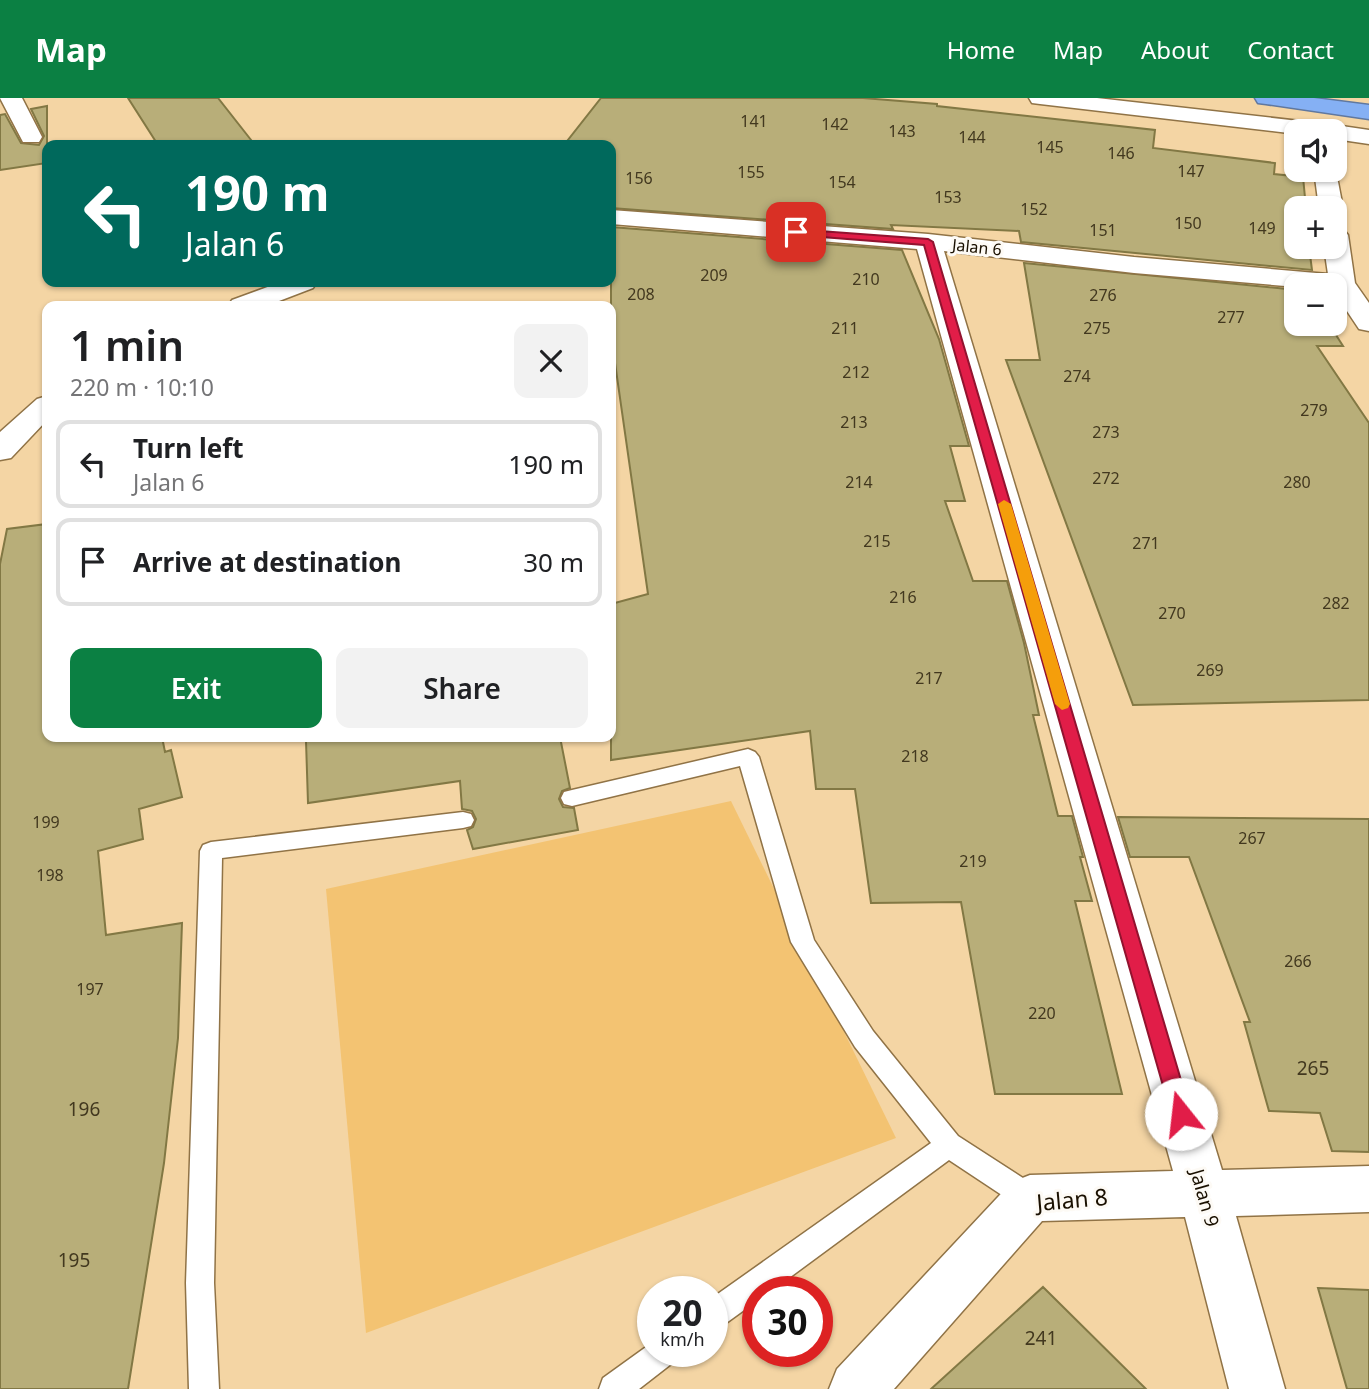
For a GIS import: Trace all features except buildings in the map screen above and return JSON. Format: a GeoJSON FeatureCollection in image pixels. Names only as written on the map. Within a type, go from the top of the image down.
{"type":"FeatureCollection","features":[{"type":"Feature","properties":{"kind":"highway"},"geometry":{"type":"LineString","coordinates":[[1266,98],[1369,112]]}},
{"type":"Feature","properties":{"kind":"highway"},"geometry":{"type":"LineString","coordinates":[[1303,98],[1369,105]]}},
{"type":"Feature","properties":{"kind":"street"},"geometry":{"type":"LineString","coordinates":[[11,98],[31,136]]}},
{"type":"Feature","properties":{"kind":"street"},"geometry":{"type":"LineString","coordinates":[[1041,98],[1284,126]]}},
{"type":"Feature","properties":{"kind":"street"},"geometry":{"type":"LineString","coordinates":[[1347,134],[1369,137]]}},
{"type":"Feature","properties":{"kind":"street","name":"Jalan 6"},"geometry":{"type":"LineString","coordinates":[[616,217],[928,242],[1134,265],[1284,278]]}},
{"type":"Feature","properties":{"kind":"street","name":"Jalan 9"},"geometry":{"type":"LineString","coordinates":[[928,242],[1204,1193],[1257,1389]]}},
{"type":"Feature","properties":{"kind":"street"},"geometry":{"type":"LineString","coordinates":[[255,301],[291,287]]}},
{"type":"Feature","properties":{"kind":"street"},"geometry":{"type":"LineString","coordinates":[[1347,290],[1369,323]]}},
{"type":"Feature","properties":{"kind":"street"},"geometry":{"type":"LineString","coordinates":[[0,451],[18,430],[42,409]]}},
{"type":"Feature","properties":{"kind":"street","name":"Jalan 8"},"geometry":{"type":"LineString","coordinates":[[857,1389],[1030,1198],[1369,1189]]}},
{"type":"Feature","properties":{"kind":"lane"},"geometry":{"type":"LineString","coordinates":[[572,798],[748,757],[803,942],[864,1039],[949,1145],[1030,1198]]}},
{"type":"Feature","properties":{"kind":"lane"},"geometry":{"type":"LineString","coordinates":[[204,1389],[200,1283],[211,851],[464,820]]}},
{"type":"Feature","properties":{"kind":"lane"},"geometry":{"type":"LineString","coordinates":[[728,1304],[949,1145]]}},
{"type":"Feature","properties":{"kind":"lane"},"geometry":{"type":"LineString","coordinates":[[614,1389],[644,1367]]}},
{"type":"Feature","properties":{"kind":"shaded area"},"geometry":{"type":"Polygon","coordinates":[[[731,801],[896,1138],[366,1333],[326,889],[731,801]]]}},
{"type":"Feature","properties":{"kind":"slow traffic"},"geometry":{"type":"LineString","coordinates":[[1004,504],[1062,704]]}},
{"type":"Feature","properties":{"kind":"route"},"geometry":{"type":"LineString","coordinates":[[796,232],[928,242],[1181,1114]]}}]}
